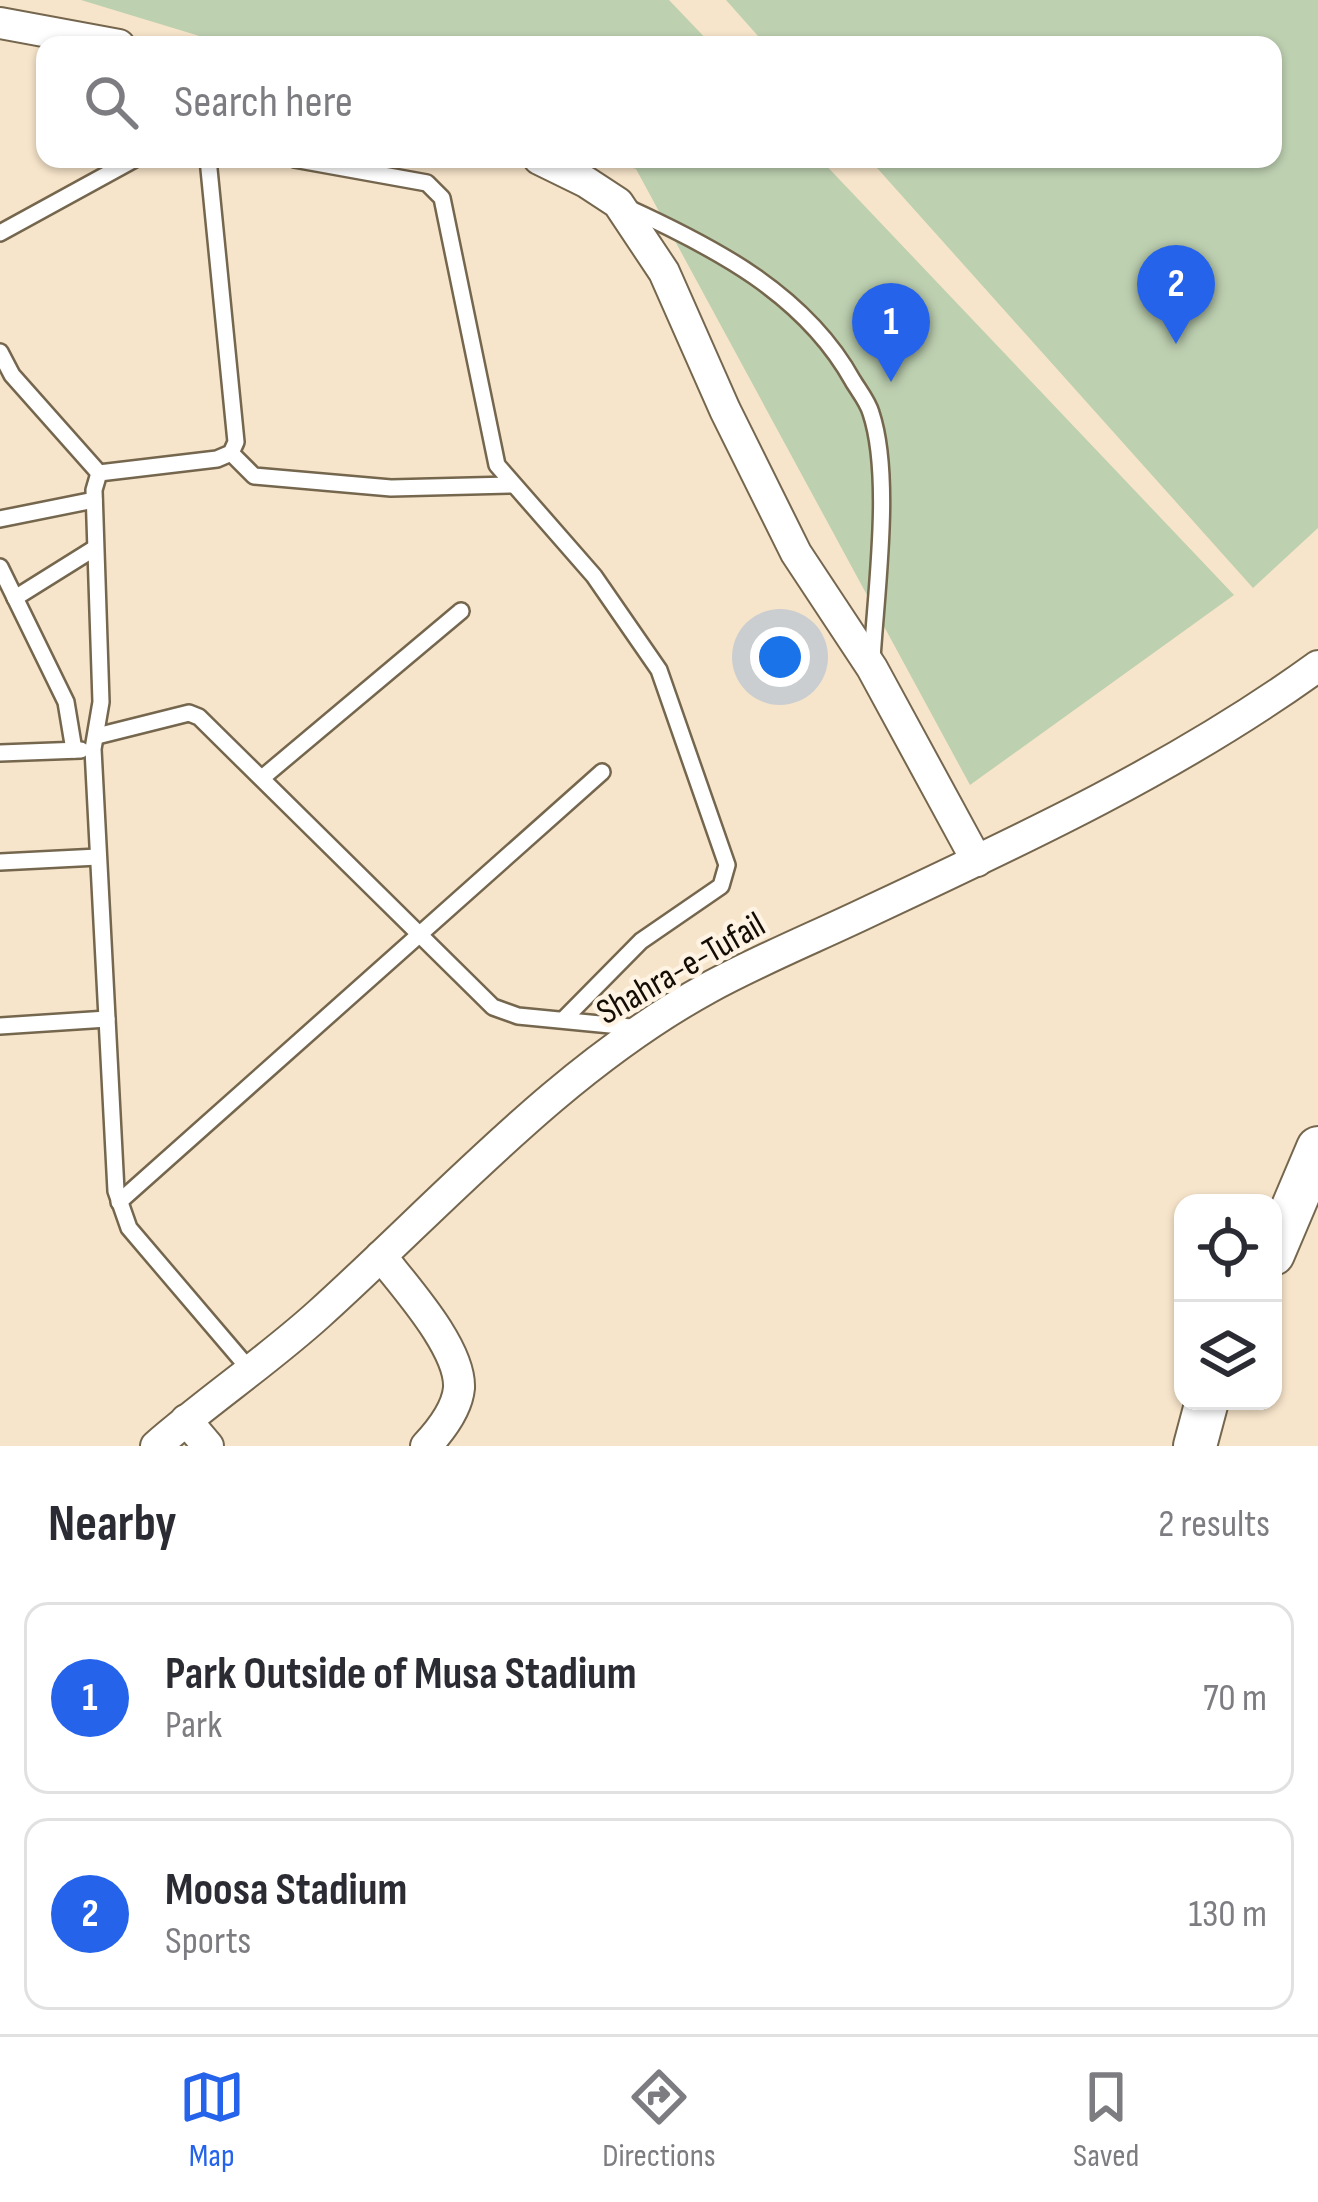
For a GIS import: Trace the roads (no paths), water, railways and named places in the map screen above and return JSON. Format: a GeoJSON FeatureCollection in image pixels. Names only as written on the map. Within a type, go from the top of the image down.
{"type":"FeatureCollection","features":[{"type":"Feature","properties":{"kind":"street"},"geometry":{"type":"LineString","coordinates":[[0,23],[70,36]]}},
{"type":"Feature","properties":{"kind":"street"},"geometry":{"type":"LineString","coordinates":[[557,168],[618,203],[664,272],[796,553],[872,668],[977,861]]}},
{"type":"Feature","properties":{"kind":"street","name":"Shahra-e-Tufail"},"geometry":{"type":"LineString","coordinates":[[156,1446],[381,1256],[600,1058],[707,988],[1131,783],[1249,716],[1318,666]]}},
{"type":"Feature","properties":{"kind":"street"},"geometry":{"type":"LineString","coordinates":[[1282,1233],[1318,1148]]}},
{"type":"Feature","properties":{"kind":"street"},"geometry":{"type":"LineString","coordinates":[[381,1256],[445,1340],[459,1387],[444,1427],[426,1446]]}},
{"type":"Feature","properties":{"kind":"street"},"geometry":{"type":"LineString","coordinates":[[1196,1446],[1205,1410]]}},
{"type":"Feature","properties":{"kind":"street"},"geometry":{"type":"LineString","coordinates":[[186,1420],[208,1446]]}},
{"type":"Feature","properties":{"kind":"lane"},"geometry":{"type":"LineString","coordinates":[[0,233],[119,168]]}},
{"type":"Feature","properties":{"kind":"lane"},"geometry":{"type":"LineString","coordinates":[[99,473],[217,459],[231,453],[236,442],[209,168]]}},
{"type":"Feature","properties":{"kind":"lane"},"geometry":{"type":"LineString","coordinates":[[344,168],[427,183],[442,198],[497,465],[594,576],[659,670],[727,865],[721,886],[641,941],[564,1019]]}},
{"type":"Feature","properties":{"kind":"lane"},"geometry":{"type":"LineString","coordinates":[[618,203],[740,264],[792,305],[836,349],[871,413],[881,488],[872,668]]}},
{"type":"Feature","properties":{"kind":"lane"},"geometry":{"type":"LineString","coordinates":[[0,352],[12,375],[99,473]]}},
{"type":"Feature","properties":{"kind":"lane"},"geometry":{"type":"LineString","coordinates":[[231,453],[254,476],[391,488],[512,485]]}},
{"type":"Feature","properties":{"kind":"lane"},"geometry":{"type":"LineString","coordinates":[[99,473],[94,500],[101,702],[95,742],[118,1202],[129,1228],[250,1370]]}},
{"type":"Feature","properties":{"kind":"lane"},"geometry":{"type":"LineString","coordinates":[[0,519],[94,500]]}},
{"type":"Feature","properties":{"kind":"lane"},"geometry":{"type":"LineString","coordinates":[[15,598],[95,548]]}},
{"type":"Feature","properties":{"kind":"lane"},"geometry":{"type":"LineString","coordinates":[[0,567],[66,702],[74,750]]}},
{"type":"Feature","properties":{"kind":"lane"},"geometry":{"type":"LineString","coordinates":[[262,778],[460,611]]}},
{"type":"Feature","properties":{"kind":"lane"},"geometry":{"type":"LineString","coordinates":[[0,753],[74,750],[189,713],[199,717],[493,1006],[518,1016],[646,1028]]}},
{"type":"Feature","properties":{"kind":"lane"},"geometry":{"type":"LineString","coordinates":[[118,1202],[602,772]]}},
{"type":"Feature","properties":{"kind":"lane"},"geometry":{"type":"LineString","coordinates":[[0,862],[98,857]]}},
{"type":"Feature","properties":{"kind":"lane"},"geometry":{"type":"LineString","coordinates":[[0,1026],[107,1019]]}},
{"type":"Feature","properties":{"kind":"place","name":"Moosa Stadium"},"geometry":{"type":"Point","coordinates":[1176,344]}},
{"type":"Feature","properties":{"kind":"place","name":"Park Outside of Musa Stadium"},"geometry":{"type":"Point","coordinates":[891,382]}}]}
